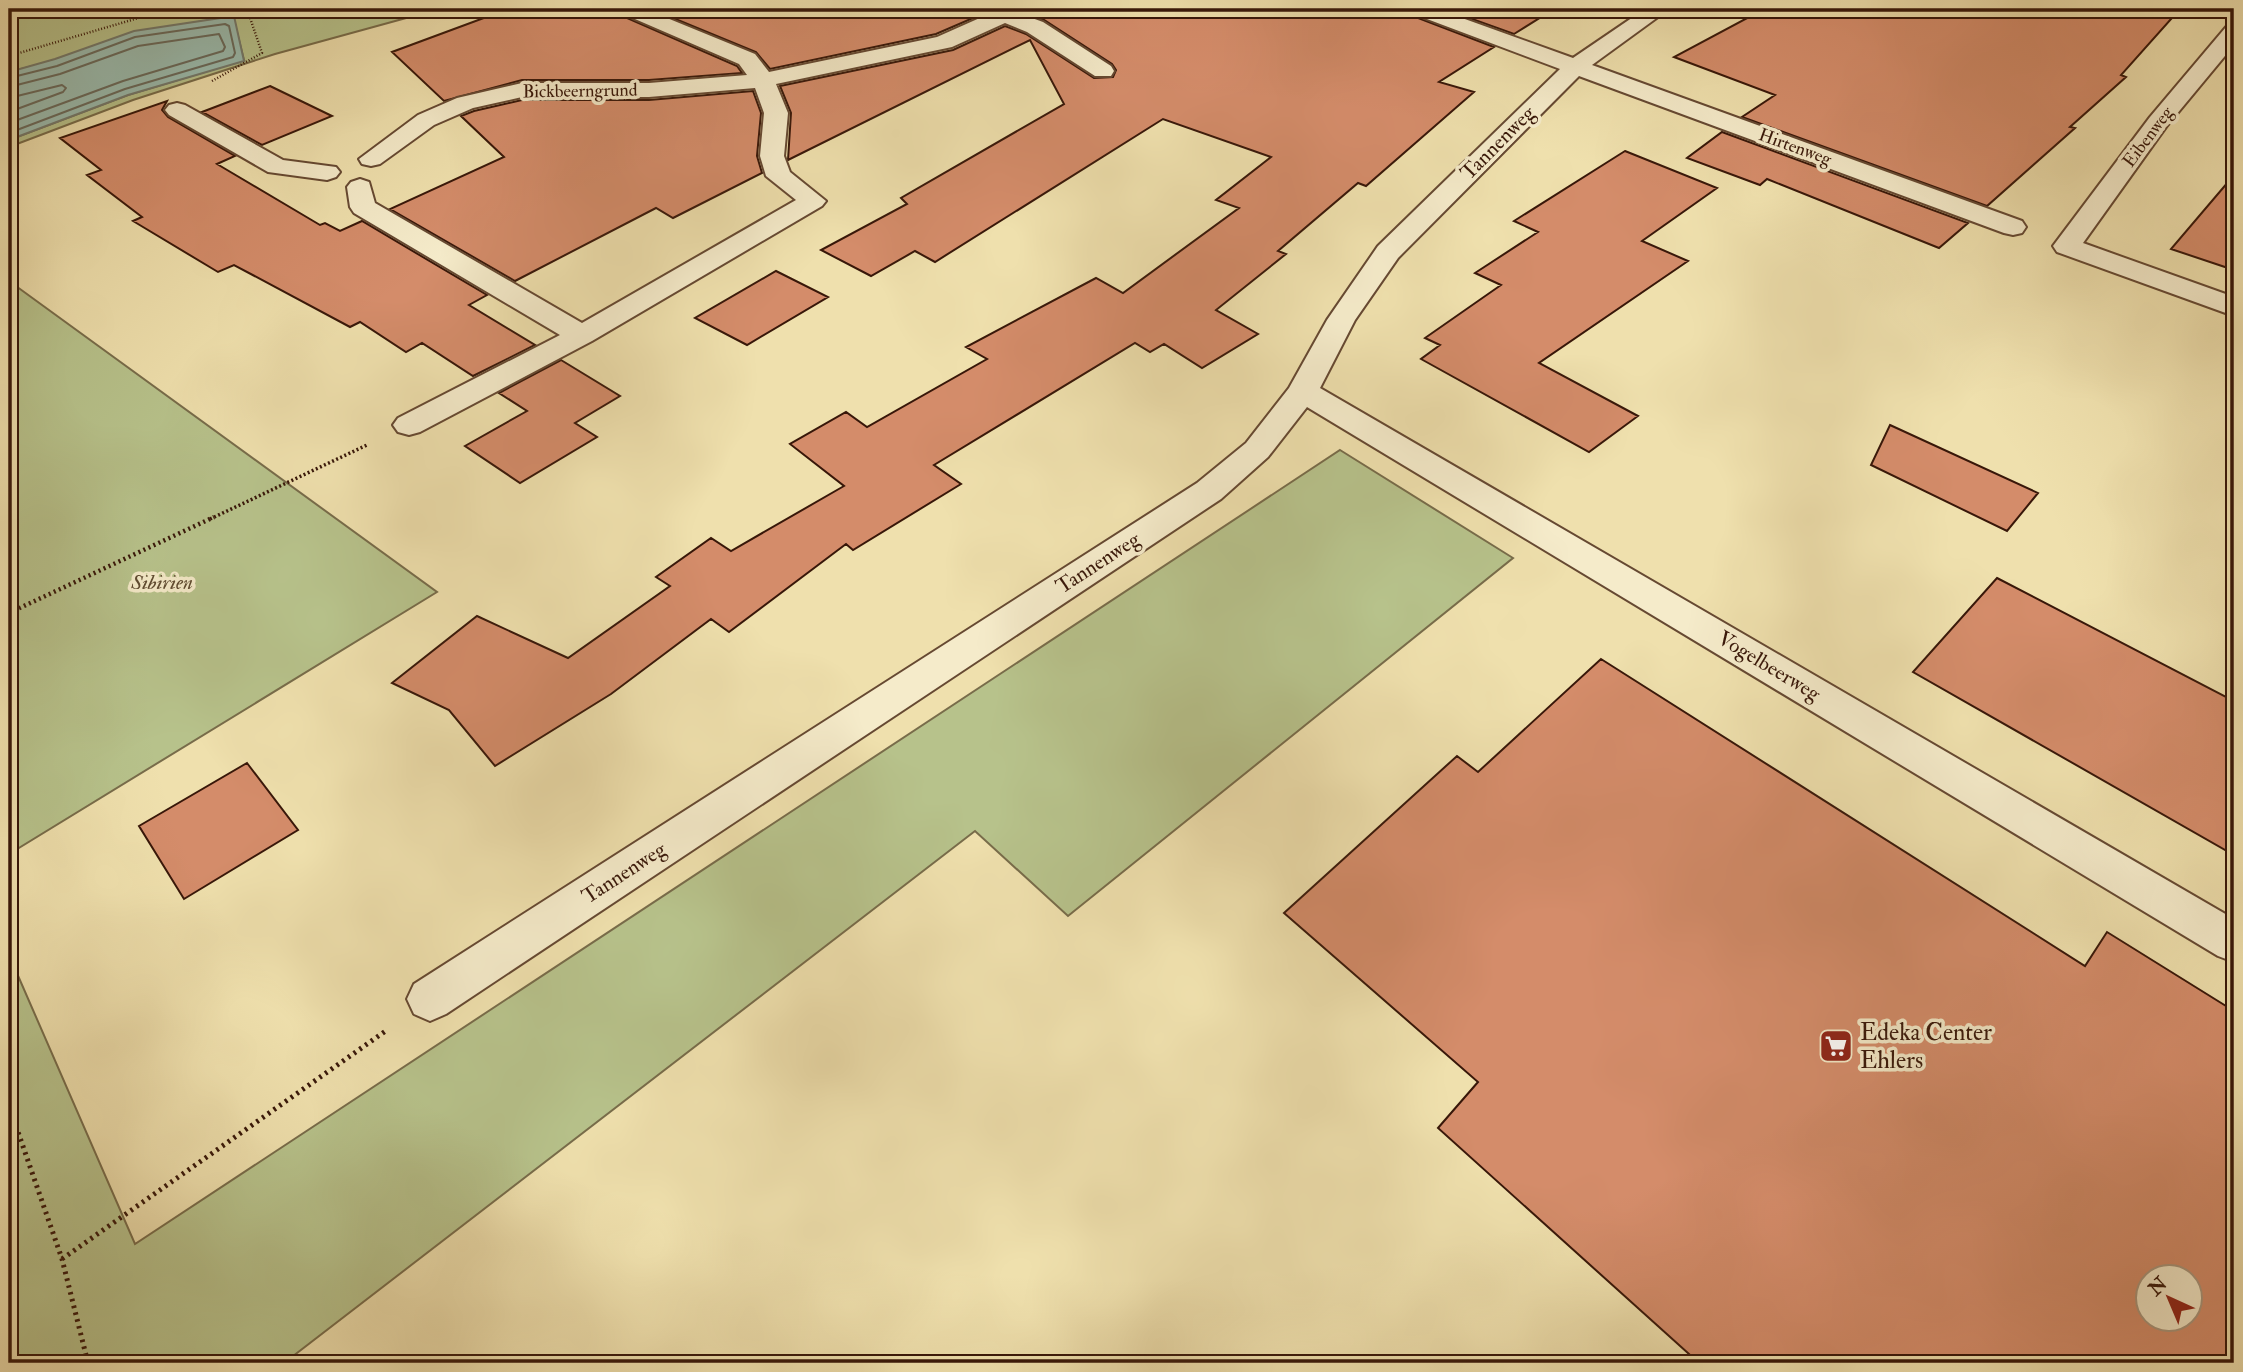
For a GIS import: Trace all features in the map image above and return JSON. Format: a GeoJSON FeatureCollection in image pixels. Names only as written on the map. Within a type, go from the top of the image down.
{"type":"FeatureCollection","features":[{"type":"Feature","properties":{"kind":"street"},"geometry":{"type":"LineString","coordinates":[[409,425],[582,334],[813,201],[779,176],[772,156],[776,113],[763,80],[747,59],[628,9]]}},
{"type":"Feature","properties":{"kind":"street"},"geometry":{"type":"LineString","coordinates":[[1418,9],[1576,66]]}},
{"type":"Feature","properties":{"kind":"street","name":"Tannenweg"},"geometry":{"type":"LineString","coordinates":[[430,999],[1209,491],[1257,450],[1303,391],[1341,320],[1388,252],[1576,66],[1658,9]]}},
{"type":"Feature","properties":{"kind":"street","name":"Bickbeerngrund"},"geometry":{"type":"LineString","coordinates":[[177,110],[277,167],[327,172],[347,162],[371,159],[426,120],[465,103],[522,90],[649,90],[763,80],[943,41],[1009,12],[1103,71]]}},
{"type":"Feature","properties":{"kind":"street","name":"Eibenweg"},"geometry":{"type":"LineString","coordinates":[[2234,32],[2158,122],[2067,246],[2234,307]]}},
{"type":"Feature","properties":{"kind":"street","name":"Hirtenweg"},"geometry":{"type":"LineString","coordinates":[[1576,66],[2013,227]]}},
{"type":"Feature","properties":{"kind":"street"},"geometry":{"type":"LineString","coordinates":[[327,172],[323,178],[325,184],[333,188],[360,187],[382,177],[387,171],[387,165],[371,159]]}},
{"type":"Feature","properties":{"kind":"street"},"geometry":{"type":"LineString","coordinates":[[360,187],[363,207],[582,334]]}},
{"type":"Feature","properties":{"kind":"street","name":"Vogelbeerweg"},"geometry":{"type":"LineString","coordinates":[[1303,391],[2234,942]]}},
{"type":"Feature","properties":{"kind":"path"},"geometry":{"type":"LineString","coordinates":[[9,56],[169,9]]}},
{"type":"Feature","properties":{"kind":"path"},"geometry":{"type":"LineString","coordinates":[[177,110],[187,96],[262,53],[247,9]]}},
{"type":"Feature","properties":{"kind":"path"},"geometry":{"type":"LineString","coordinates":[[9,613],[409,425]]}},
{"type":"Feature","properties":{"kind":"path"},"geometry":{"type":"LineString","coordinates":[[62,1259],[430,999]]}},
{"type":"Feature","properties":{"kind":"path"},"geometry":{"type":"LineString","coordinates":[[9,1105],[62,1259],[88,1363]]}},
{"type":"Feature","properties":{"kind":"green space"},"geometry":{"type":"Polygon","coordinates":[[[9,9],[439,9],[275,54],[133,100],[9,147],[9,140],[128,95],[244,60],[233,16],[9,72],[9,9]]]}},
{"type":"Feature","properties":{"kind":"green space","name":"Sibirien"},"geometry":{"type":"Polygon","coordinates":[[[9,281],[437,592],[9,854],[9,281]]]}},
{"type":"Feature","properties":{"kind":"green space"},"geometry":{"type":"Polygon","coordinates":[[[1340,450],[1513,558],[1068,916],[975,831],[284,1363],[9,1363],[9,955],[135,1244],[1340,450]]]}},
{"type":"Feature","properties":{"kind":"water"},"geometry":{"type":"Polygon","coordinates":[[[234,16],[244,61],[128,95],[9,140],[9,72],[134,31],[234,16]]]}},
{"type":"Feature","properties":{"kind":"building"},"geometry":{"type":"Polygon","coordinates":[[[508,9],[615,9],[620,15],[737,66],[742,73],[649,80],[522,80],[444,101],[392,52],[508,9]]]}},
{"type":"Feature","properties":{"kind":"building"},"geometry":{"type":"Polygon","coordinates":[[[651,9],[994,9],[936,34],[770,69],[756,52],[651,9]]]}},
{"type":"Feature","properties":{"kind":"building"},"geometry":{"type":"Polygon","coordinates":[[[1027,9],[1405,9],[1410,15],[1494,47],[1439,82],[1474,92],[1366,186],[1358,183],[1278,251],[1286,254],[1216,310],[1258,334],[1202,368],[1164,344],[1150,352],[1135,343],[934,465],[961,484],[853,550],[846,544],[729,632],[711,619],[611,694],[495,766],[449,710],[392,683],[477,616],[568,658],[670,586],[656,577],[711,538],[731,551],[844,486],[790,444],[846,412],[867,427],[987,359],[966,347],[1096,278],[1123,293],[1239,208],[1216,200],[1271,157],[1163,119],[935,262],[915,251],[871,276],[821,250],[907,204],[901,198],[1064,104],[1030,40],[788,160],[791,113],[780,86],[953,50],[1005,26],[1026,34],[1094,78],[1113,77],[1116,70],[1112,64],[1044,20],[1025,13],[1027,9]]]}},
{"type":"Feature","properties":{"kind":"building"},"geometry":{"type":"Polygon","coordinates":[[[1444,9],[1554,9],[1514,34],[1444,9]]]}},
{"type":"Feature","properties":{"kind":"building"},"geometry":{"type":"Polygon","coordinates":[[[1764,9],[2180,9],[2121,75],[2126,77],[2070,127],[2075,128],[1987,206],[1742,117],[1775,95],[1674,57],[1764,9]]]}},
{"type":"Feature","properties":{"kind":"building"},"geometry":{"type":"Polygon","coordinates":[[[270,86],[332,116],[262,145],[202,112],[270,86]]]}},
{"type":"Feature","properties":{"kind":"building"},"geometry":{"type":"Polygon","coordinates":[[[753,91],[761,113],[757,156],[762,173],[673,218],[656,208],[515,281],[390,209],[504,157],[461,116],[474,111],[522,100],[649,100],[753,91]]]}},
{"type":"Feature","properties":{"kind":"building"},"geometry":{"type":"Polygon","coordinates":[[[167,101],[162,110],[168,117],[235,156],[217,164],[320,225],[325,223],[340,231],[362,221],[487,295],[469,305],[535,345],[473,376],[422,343],[406,352],[360,322],[350,327],[234,265],[218,272],[133,221],[142,217],[87,175],[101,170],[60,138],[167,101]]]}},
{"type":"Feature","properties":{"kind":"building"},"geometry":{"type":"Polygon","coordinates":[[[1722,132],[1968,223],[1939,248],[1767,179],[1760,185],[1687,158],[1722,132]]]}},
{"type":"Feature","properties":{"kind":"building"},"geometry":{"type":"Polygon","coordinates":[[[1625,151],[1717,188],[1642,241],[1688,261],[1539,363],[1638,416],[1589,452],[1421,359],[1440,345],[1425,338],[1501,285],[1475,273],[1538,232],[1514,221],[1625,151]]]}},
{"type":"Feature","properties":{"kind":"building"},"geometry":{"type":"Polygon","coordinates":[[[2234,175],[2234,270],[2171,249],[2234,175]]]}},
{"type":"Feature","properties":{"kind":"building"},"geometry":{"type":"Polygon","coordinates":[[[776,271],[828,297],[747,345],[695,318],[776,271]]]}},
{"type":"Feature","properties":{"kind":"building"},"geometry":{"type":"Polygon","coordinates":[[[561,360],[620,396],[575,423],[597,437],[520,483],[465,446],[527,411],[499,393],[561,360]]]}},
{"type":"Feature","properties":{"kind":"building"},"geometry":{"type":"Polygon","coordinates":[[[1890,425],[2038,493],[2007,531],[1871,465],[1890,425]]]}},
{"type":"Feature","properties":{"kind":"building"},"geometry":{"type":"Polygon","coordinates":[[[1997,578],[2234,701],[2234,855],[1913,672],[1997,578]]]}},
{"type":"Feature","properties":{"kind":"building","name":"Edeka Center Ehlers"},"geometry":{"type":"Polygon","coordinates":[[[1601,659],[2085,966],[2107,932],[2234,1011],[2234,1363],[1699,1363],[1438,1128],[1478,1082],[1284,913],[1457,756],[1478,772],[1601,659]]]}},
{"type":"Feature","properties":{"kind":"building"},"geometry":{"type":"Polygon","coordinates":[[[247,763],[298,830],[184,899],[139,826],[247,763]]]}},
{"type":"Feature","properties":{"kind":"place","name":"Edeka Center Ehlers"},"geometry":{"type":"Point","coordinates":[1836,1046]}}]}
